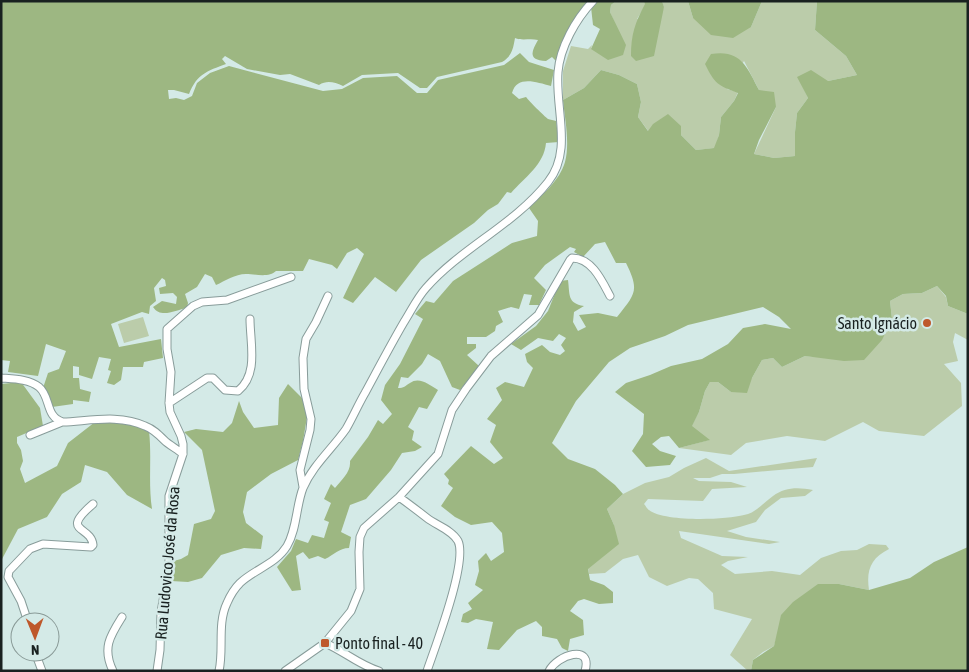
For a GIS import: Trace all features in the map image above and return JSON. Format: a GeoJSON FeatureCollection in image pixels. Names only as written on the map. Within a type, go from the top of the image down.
{"type":"FeatureCollection","features":[{"type":"Feature","properties":{"kind":"street"},"geometry":{"type":"LineString","coordinates":[[220,671],[223,612],[227,602],[238,584],[279,556],[286,548],[290,539],[297,506],[314,468],[345,429],[389,348],[425,290],[441,272],[528,203],[548,182],[554,172],[562,144],[557,89],[560,59],[575,26],[593,1]]}},
{"type":"Feature","properties":{"kind":"street"},"geometry":{"type":"LineString","coordinates":[[285,671],[325,643],[345,620],[357,600],[360,589],[359,552],[360,537],[364,528],[399,497],[438,454],[452,410],[466,389],[491,356],[538,315],[570,260],[576,258],[597,272],[610,296]]}},
{"type":"Feature","properties":{"kind":"street","name":"Rua Ludovico José da Rosa"},"geometry":{"type":"LineString","coordinates":[[157,671],[162,605],[169,566],[169,496],[183,454],[181,436],[170,412],[171,372],[166,334],[170,325],[193,306],[202,302],[227,300],[292,277]]}},
{"type":"Feature","properties":{"kind":"street"},"geometry":{"type":"LineString","coordinates":[[304,488],[300,470],[311,419],[304,389],[303,358],[306,339],[328,296]]}},
{"type":"Feature","properties":{"kind":"street"},"geometry":{"type":"LineString","coordinates":[[169,403],[207,378],[213,378],[225,390],[238,391],[244,386],[251,370],[250,319]]}},
{"type":"Feature","properties":{"kind":"street"},"geometry":{"type":"LineString","coordinates":[[1,378],[21,380],[38,386],[42,390],[53,417],[62,422]]}},
{"type":"Feature","properties":{"kind":"street"},"geometry":{"type":"LineString","coordinates":[[30,435],[62,422],[108,419],[130,421],[144,425],[157,432],[165,441],[183,454]]}},
{"type":"Feature","properties":{"kind":"street"},"geometry":{"type":"LineString","coordinates":[[399,497],[429,520],[446,529],[457,539],[460,549],[450,603],[427,671]]}},
{"type":"Feature","properties":{"kind":"street"},"geometry":{"type":"LineString","coordinates":[[25,612],[8,577],[9,571],[30,549],[43,544],[93,545],[92,540],[79,528],[77,522],[80,514],[93,504]]}},
{"type":"Feature","properties":{"kind":"street"},"geometry":{"type":"LineString","coordinates":[[113,671],[107,651],[110,638],[122,617]]}},
{"type":"Feature","properties":{"kind":"street"},"geometry":{"type":"LineString","coordinates":[[325,643],[361,664],[379,671]]}},
{"type":"Feature","properties":{"kind":"street"},"geometry":{"type":"LineString","coordinates":[[549,671],[558,660],[566,655],[578,655],[584,656],[586,659],[585,671]]}},
{"type":"Feature","properties":{"kind":"green space"},"geometry":{"type":"Polygon","coordinates":[[[1,1],[587,1],[557,62],[552,57],[546,61],[534,57],[533,52],[538,40],[515,38],[512,52],[502,62],[437,77],[427,88],[420,88],[398,73],[362,75],[343,86],[331,82],[319,85],[290,74],[280,75],[247,69],[225,56],[222,59],[226,64],[203,74],[195,82],[189,94],[168,90],[169,99],[184,100],[192,96],[197,83],[210,73],[229,66],[323,91],[342,89],[363,78],[397,76],[417,93],[427,93],[438,80],[504,65],[520,53],[529,62],[554,70],[551,86],[528,81],[514,87],[512,93],[519,99],[526,97],[548,119],[556,121],[559,142],[546,143],[542,158],[538,164],[511,193],[507,192],[498,204],[488,210],[474,223],[421,260],[396,292],[375,277],[353,303],[343,298],[364,254],[357,248],[347,253],[337,269],[332,265],[309,259],[303,271],[276,271],[266,275],[242,274],[216,285],[212,277],[205,274],[197,287],[185,294],[188,303],[187,308],[168,313],[156,311],[153,307],[162,301],[176,304],[177,297],[173,293],[160,294],[159,288],[166,286],[165,280],[162,278],[154,288],[156,301],[150,306],[149,314],[142,312],[111,324],[119,347],[161,339],[163,358],[144,362],[143,367],[123,367],[121,380],[114,385],[107,383],[111,371],[108,370],[111,359],[99,357],[92,379],[79,375],[79,367],[73,366],[73,378],[79,378],[80,389],[91,392],[89,402],[73,400],[73,404],[52,407],[43,388],[48,373],[59,369],[66,351],[46,344],[38,376],[8,372],[10,361],[1,360],[1,1]]]}},
{"type":"Feature","properties":{"kind":"green space"},"geometry":{"type":"Polygon","coordinates":[[[597,1],[616,1],[611,5],[610,12],[626,45],[623,55],[608,60],[591,49],[600,29],[593,25],[591,7],[597,1]]]}},
{"type":"Feature","properties":{"kind":"green space"},"geometry":{"type":"Polygon","coordinates":[[[616,1],[644,1],[646,4],[637,19],[664,8],[662,1],[688,1],[693,18],[751,27],[762,1],[817,1],[815,30],[846,56],[857,75],[828,81],[798,77],[808,98],[797,113],[795,156],[774,158],[754,154],[776,107],[759,90],[744,61],[727,89],[738,92],[734,101],[721,117],[715,148],[696,150],[681,135],[649,132],[638,117],[641,102],[637,84],[619,75],[601,70],[584,88],[563,100],[563,71],[571,46],[588,49],[592,45],[591,49],[616,26],[610,12],[611,5],[616,1]]]}},
{"type":"Feature","properties":{"kind":"green space"},"geometry":{"type":"Polygon","coordinates":[[[644,1],[662,1],[664,7],[654,56],[636,61],[631,56],[632,41],[636,23],[645,4],[644,1]]]}},
{"type":"Feature","properties":{"kind":"green space"},"geometry":{"type":"Polygon","coordinates":[[[688,1],[762,1],[751,27],[733,38],[711,35],[693,18],[688,1]]]}},
{"type":"Feature","properties":{"kind":"green space"},"geometry":{"type":"Polygon","coordinates":[[[817,1],[968,1],[968,314],[948,306],[946,296],[937,286],[922,293],[903,294],[890,301],[892,319],[882,340],[864,360],[844,361],[805,356],[782,367],[773,358],[762,360],[752,378],[747,393],[731,392],[718,382],[710,382],[692,426],[710,440],[679,448],[669,436],[661,437],[652,444],[660,451],[676,456],[670,465],[646,467],[632,451],[643,434],[644,414],[615,392],[626,383],[671,366],[702,359],[728,344],[743,328],[765,324],[791,329],[779,317],[763,307],[688,325],[665,336],[630,348],[609,362],[576,401],[552,443],[568,459],[595,469],[623,494],[607,509],[619,544],[588,569],[590,580],[604,585],[613,592],[613,603],[599,604],[584,599],[578,601],[570,611],[583,620],[584,635],[570,639],[568,651],[562,648],[557,639],[542,636],[542,627],[536,621],[517,630],[499,650],[487,649],[493,622],[476,619],[468,623],[461,622],[463,614],[472,609],[468,603],[483,590],[475,585],[479,571],[478,561],[486,553],[491,561],[504,552],[502,533],[492,522],[471,525],[455,517],[441,506],[453,488],[448,484],[449,480],[444,474],[471,446],[494,464],[503,458],[490,442],[496,425],[487,419],[502,400],[496,388],[505,382],[524,387],[533,368],[527,362],[525,354],[542,345],[550,352],[560,355],[565,351],[561,345],[566,338],[559,334],[553,341],[538,338],[521,350],[511,344],[536,326],[548,311],[560,281],[568,280],[570,298],[575,303],[584,306],[574,312],[573,322],[578,331],[586,327],[579,315],[598,313],[617,317],[628,303],[634,292],[630,272],[626,263],[616,263],[605,242],[595,244],[583,257],[574,252],[576,249],[570,247],[545,265],[534,278],[546,290],[539,305],[529,305],[532,295],[524,294],[519,309],[511,307],[498,311],[503,322],[496,326],[495,331],[486,337],[467,337],[467,344],[476,344],[476,348],[467,355],[479,366],[460,390],[452,387],[440,361],[428,354],[422,364],[408,378],[401,377],[398,388],[417,380],[438,390],[427,409],[419,407],[408,427],[414,431],[412,440],[422,447],[415,451],[402,453],[391,470],[366,499],[350,505],[341,532],[351,537],[349,548],[339,550],[325,559],[318,556],[309,559],[303,552],[296,556],[301,590],[292,591],[277,567],[291,551],[296,539],[308,543],[312,535],[324,538],[329,522],[324,520],[331,503],[324,499],[331,484],[335,488],[346,475],[350,461],[378,420],[383,424],[392,414],[381,400],[385,385],[400,364],[423,319],[415,314],[426,301],[434,303],[453,281],[512,243],[537,236],[538,221],[529,208],[555,181],[565,162],[567,131],[563,100],[584,88],[601,70],[619,75],[637,84],[641,102],[638,117],[648,131],[653,124],[668,114],[681,126],[681,135],[696,150],[714,148],[719,135],[721,117],[738,93],[717,83],[705,64],[711,54],[729,54],[742,62],[759,90],[774,92],[776,107],[754,154],[774,158],[795,156],[797,113],[808,98],[797,77],[811,70],[828,81],[857,75],[846,56],[815,30],[817,1]]]}},
{"type":"Feature","properties":{"kind":"green space"},"geometry":{"type":"Polygon","coordinates":[[[937,286],[946,297],[948,306],[968,314],[968,340],[955,333],[953,342],[958,361],[944,364],[961,383],[962,406],[924,436],[879,431],[863,422],[825,441],[787,436],[746,443],[731,455],[679,448],[709,440],[691,427],[699,412],[705,391],[710,382],[718,382],[731,392],[752,378],[762,360],[773,358],[782,367],[805,356],[818,357],[892,319],[890,301],[903,294],[922,293],[937,286]]]}},
{"type":"Feature","properties":{"kind":"green space"},"geometry":{"type":"Polygon","coordinates":[[[143,317],[149,336],[124,343],[118,324],[143,317]]]}},
{"type":"Feature","properties":{"kind":"green space"},"geometry":{"type":"Polygon","coordinates":[[[21,382],[40,408],[43,426],[17,437],[23,461],[20,469],[25,483],[57,466],[68,443],[95,422],[126,421],[149,431],[152,509],[127,495],[107,472],[85,465],[81,482],[62,494],[47,517],[18,529],[1,561],[1,384],[21,382]]]}},
{"type":"Feature","properties":{"kind":"green space"},"geometry":{"type":"Polygon","coordinates":[[[288,384],[309,405],[298,460],[271,474],[247,492],[243,512],[246,523],[263,536],[261,549],[244,548],[221,555],[202,578],[188,582],[171,581],[170,562],[188,555],[194,524],[211,519],[215,511],[202,450],[184,432],[196,429],[223,432],[232,423],[239,401],[243,412],[254,428],[278,425],[279,398],[288,384]]]}},
{"type":"Feature","properties":{"kind":"green space"},"geometry":{"type":"Polygon","coordinates":[[[706,458],[729,471],[817,458],[813,467],[722,474],[710,478],[693,478],[699,481],[731,482],[747,487],[712,489],[703,501],[648,499],[644,504],[649,510],[668,517],[695,519],[723,518],[752,512],[773,496],[787,489],[802,488],[813,490],[805,496],[781,498],[765,510],[756,522],[727,531],[746,537],[780,542],[769,544],[679,531],[681,538],[722,556],[748,557],[728,561],[721,565],[735,574],[772,571],[800,575],[821,558],[841,551],[857,550],[869,544],[886,545],[889,549],[878,556],[871,565],[868,576],[869,590],[839,584],[778,633],[774,646],[753,660],[751,671],[748,671],[730,655],[752,619],[714,609],[713,593],[698,579],[689,578],[667,586],[649,577],[638,555],[623,559],[605,573],[589,574],[588,568],[602,557],[614,525],[607,509],[623,494],[645,483],[669,477],[706,458]]]}},
{"type":"Feature","properties":{"kind":"green space"},"geometry":{"type":"Polygon","coordinates":[[[968,547],[968,671],[751,671],[753,660],[774,646],[781,615],[793,602],[818,584],[839,584],[869,590],[910,578],[934,562],[968,547]]]}},
{"type":"Feature","properties":{"kind":"place","name":"Santo Ignácio"},"geometry":{"type":"Point","coordinates":[927,323]}},
{"type":"Feature","properties":{"kind":"place","name":"Ponto final - 40"},"geometry":{"type":"Point","coordinates":[325,643]}}]}
